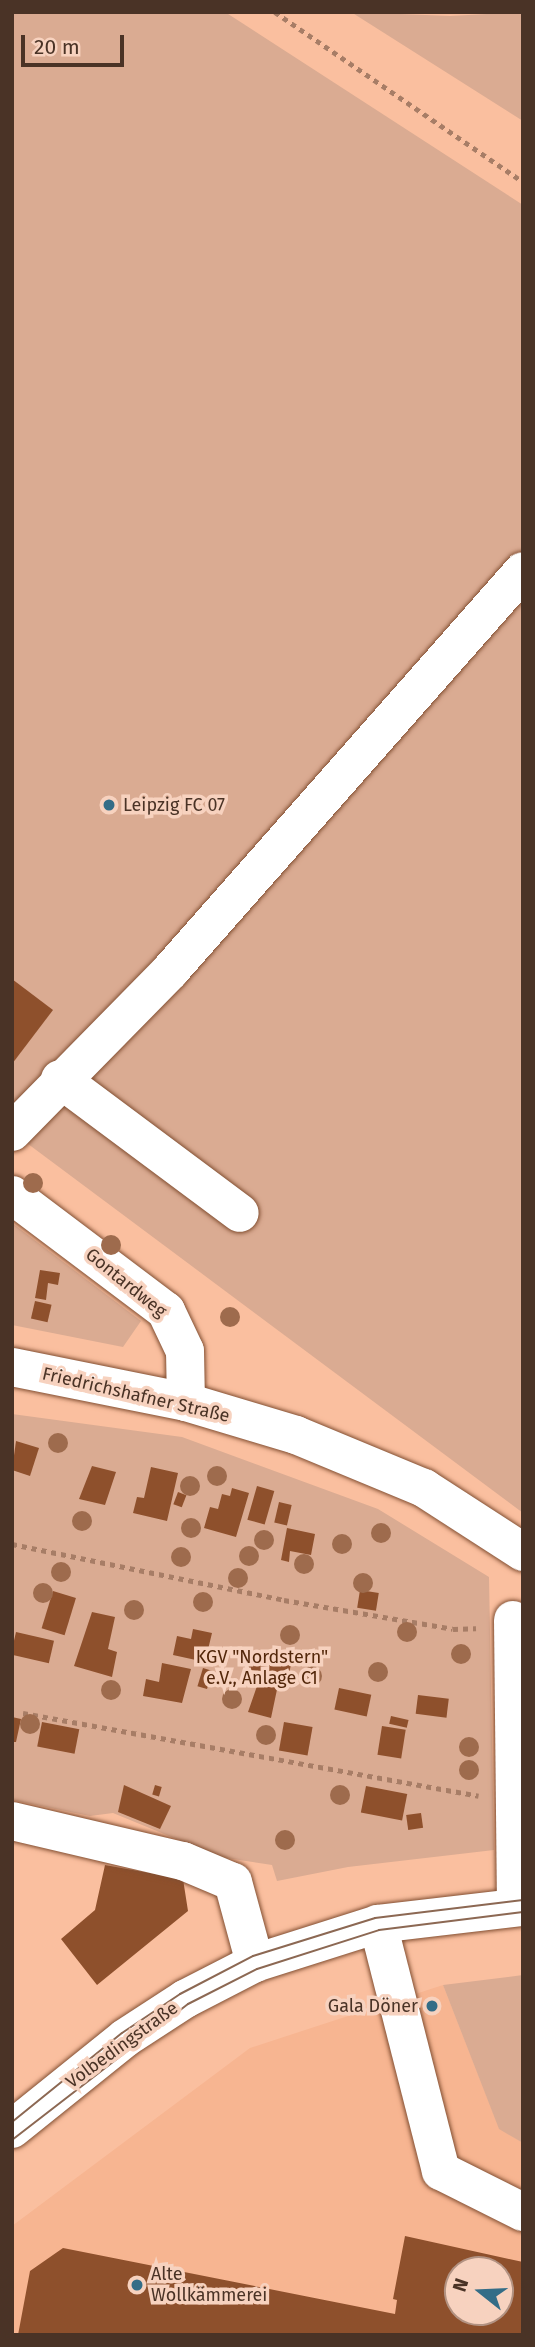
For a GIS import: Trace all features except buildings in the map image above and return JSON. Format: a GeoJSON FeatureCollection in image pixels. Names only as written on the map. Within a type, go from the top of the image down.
{"type":"FeatureCollection","features":[{"type":"Feature","properties":{"kind":"main road"},"geometry":{"type":"LineString","coordinates":[[12,1132],[60,1079],[170,971],[523,571]]}},
{"type":"Feature","properties":{"kind":"main road"},"geometry":{"type":"LineString","coordinates":[[60,1079],[240,1213]]}},
{"type":"Feature","properties":{"kind":"main road","name":"Gontardweg"},"geometry":{"type":"LineString","coordinates":[[12,1195],[166,1311],[185,1351],[186,1402]]}},
{"type":"Feature","properties":{"kind":"main road","name":"Friedrichshafner Straße"},"geometry":{"type":"LineString","coordinates":[[12,1367],[186,1402],[296,1435],[424,1488],[523,1552]]}},
{"type":"Feature","properties":{"kind":"main road"},"geometry":{"type":"LineString","coordinates":[[496,1624],[520,1907]]}},
{"type":"Feature","properties":{"kind":"main road"},"geometry":{"type":"LineString","coordinates":[[12,1821],[183,1861],[233,1882],[255,1963]]}},
{"type":"Feature","properties":{"kind":"main road","name":"Volbedingstraße"},"geometry":{"type":"LineString","coordinates":[[12,2129],[125,2038],[185,1999],[255,1963],[378,1924],[520,1907]]}},
{"type":"Feature","properties":{"kind":"main road"},"geometry":{"type":"LineString","coordinates":[[378,1924],[440,2171],[523,2212]]}},
{"type":"Feature","properties":{"kind":"path"},"geometry":{"type":"LineString","coordinates":[[275,12],[523,182]]}},
{"type":"Feature","properties":{"kind":"path"},"geometry":{"type":"LineString","coordinates":[[12,1544],[284,1600],[453,1629],[496,1624]]}},
{"type":"Feature","properties":{"kind":"path"},"geometry":{"type":"LineString","coordinates":[[23,1713],[493,1798]]}},
{"type":"Feature","properties":{"kind":"shaded area"},"geometry":{"type":"Polygon","coordinates":[[[443,1985],[499,2128],[523,2143],[523,2335],[12,2335],[12,2226],[250,2048],[443,1985]]]}},
{"type":"Feature","properties":{"kind":"green space"},"geometry":{"type":"Polygon","coordinates":[[[12,12],[225,12],[523,205],[523,1513],[12,1132],[12,12]]]}},
{"type":"Feature","properties":{"kind":"green space"},"geometry":{"type":"Polygon","coordinates":[[[351,12],[450,16],[523,12],[523,121],[351,12]]]}},
{"type":"Feature","properties":{"kind":"green space"},"geometry":{"type":"Polygon","coordinates":[[[12,1223],[141,1321],[123,1347],[12,1325],[12,1223]]]}},
{"type":"Feature","properties":{"kind":"green space","name":"KGV \"Nordstern\" e.V., Anlage C1"},"geometry":{"type":"Polygon","coordinates":[[[12,1414],[182,1437],[378,1509],[489,1577],[494,1850],[348,1867],[277,1881],[272,1865],[220,1857],[113,1813],[90,1816],[12,1800],[12,1414]]]}},
{"type":"Feature","properties":{"kind":"green space"},"geometry":{"type":"Polygon","coordinates":[[[523,1975],[523,2143],[499,2129],[443,1985],[523,1975]]]}},
{"type":"Feature","properties":{"kind":"tram line"},"geometry":{"type":"LineString","coordinates":[[12,2122],[122,2033],[180,1994],[253,1956],[375,1918],[523,1900]]}},
{"type":"Feature","properties":{"kind":"tram line"},"geometry":{"type":"LineString","coordinates":[[12,2140],[188,2004],[257,1969],[379,1930],[523,1912]]}},
{"type":"Feature","properties":{"kind":"place","name":"Leipzig FC 07"},"geometry":{"type":"Point","coordinates":[109,805]}},
{"type":"Feature","properties":{"kind":"place","name":"Gala Döner"},"geometry":{"type":"Point","coordinates":[432,2006]}},
{"type":"Feature","properties":{"kind":"place","name":"Alte Wollkämmerei"},"geometry":{"type":"Point","coordinates":[137,2285]}}]}
